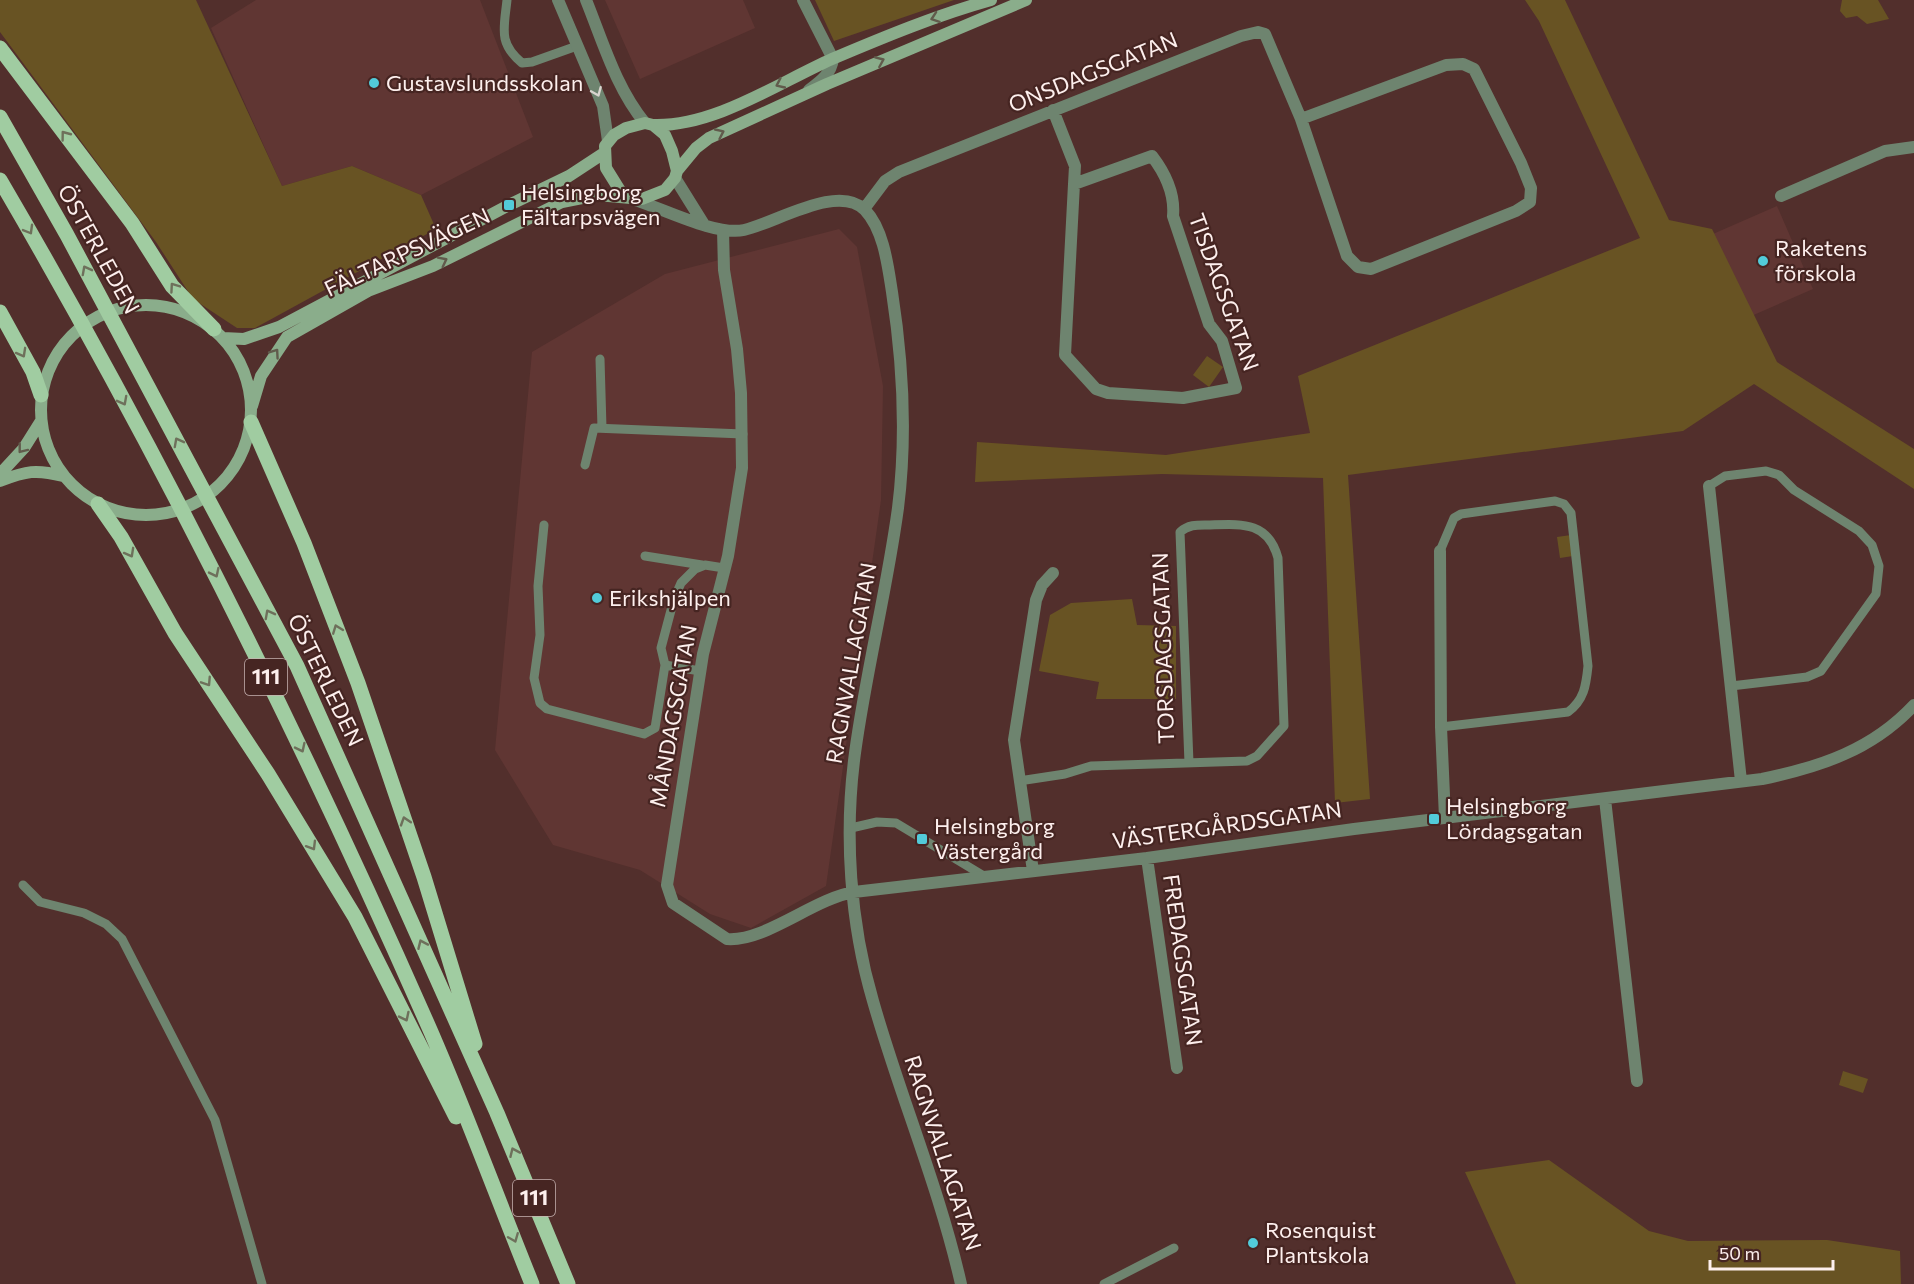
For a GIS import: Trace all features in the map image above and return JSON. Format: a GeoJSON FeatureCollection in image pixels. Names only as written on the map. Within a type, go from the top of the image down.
{"type":"FeatureCollection","features":[{"type":"Feature","properties":{"kind":"main road"},"geometry":{"type":"LineString","coordinates":[[991,0],[929,20],[833,59],[739,105],[688,121],[649,124],[619,131],[606,147],[609,175],[630,198],[658,194],[696,148],[709,138],[804,94],[1026,0]]}},
{"type":"Feature","properties":{"kind":"main road"},"geometry":{"type":"LineString","coordinates":[[0,48],[132,223],[172,286],[219,334],[238,358],[248,382],[251,414],[244,450],[225,481],[194,505],[155,515],[126,514],[98,504],[79,492],[63,476],[52,459],[41,421],[41,395],[33,372],[0,312]]}},
{"type":"Feature","properties":{"kind":"main road","name":"ÖSTERLEDEN"},"geometry":{"type":"LineString","coordinates":[[0,117],[73,245],[297,666],[497,1113],[568,1284]]}},
{"type":"Feature","properties":{"kind":"main road"},"geometry":{"type":"LineString","coordinates":[[649,124],[669,143],[676,174]]}},
{"type":"Feature","properties":{"kind":"main road","name":"FÄLTARPSVÄGEN"},"geometry":{"type":"LineString","coordinates":[[219,334],[244,339],[279,327],[509,205],[569,176],[606,147]]}},
{"type":"Feature","properties":{"kind":"main road","name":"111"},"geometry":{"type":"LineString","coordinates":[[0,180],[43,253],[202,547],[303,750],[431,1033],[532,1284]]}},
{"type":"Feature","properties":{"kind":"main road","name":"FÄLTARPSVÄGEN"},"geometry":{"type":"LineString","coordinates":[[251,414],[261,376],[273,354],[287,337],[314,320],[368,291],[434,266],[562,202],[597,195],[630,198]]}},
{"type":"Feature","properties":{"kind":"main road"},"geometry":{"type":"LineString","coordinates":[[41,395],[54,359],[65,343],[94,319],[129,306],[159,306],[188,313],[219,334]]}},
{"type":"Feature","properties":{"kind":"main road"},"geometry":{"type":"LineString","coordinates":[[251,414],[358,683],[420,867],[497,1113]]}},
{"type":"Feature","properties":{"kind":"main road"},"geometry":{"type":"LineString","coordinates":[[0,474],[24,448],[41,421]]}},
{"type":"Feature","properties":{"kind":"main road"},"geometry":{"type":"LineString","coordinates":[[0,481],[24,472],[40,470],[63,476]]}},
{"type":"Feature","properties":{"kind":"main road"},"geometry":{"type":"LineString","coordinates":[[98,504],[121,537],[176,633],[268,774],[355,917],[496,1193]]}},
{"type":"Feature","properties":{"kind":"street"},"geometry":{"type":"LineString","coordinates":[[558,0],[603,106],[606,147]]}},
{"type":"Feature","properties":{"kind":"street"},"geometry":{"type":"LineString","coordinates":[[586,0],[629,103],[649,124]]}},
{"type":"Feature","properties":{"kind":"street"},"geometry":{"type":"LineString","coordinates":[[803,0],[833,59],[826,76],[804,94]]}},
{"type":"Feature","properties":{"kind":"street","name":"ONSDAGSGATAN"},"geometry":{"type":"LineString","coordinates":[[864,209],[885,181],[899,172],[1241,36],[1258,32],[1265,34],[1269,39],[1301,119],[1347,256],[1358,267],[1371,269],[1508,214],[1530,202],[1531,188],[1521,163],[1474,69],[1463,64],[1446,65],[1301,119]]}},
{"type":"Feature","properties":{"kind":"street","name":"TISDAGSGATAN"},"geometry":{"type":"LineString","coordinates":[[1053,110],[1075,166],[1074,184],[1065,355],[1096,389],[1108,393],[1183,398],[1236,388],[1222,341],[1209,324],[1176,226],[1173,216],[1174,203],[1162,169],[1152,156],[1074,184]]}},
{"type":"Feature","properties":{"kind":"street"},"geometry":{"type":"LineString","coordinates":[[1781,196],[1885,151],[1914,147]]}},
{"type":"Feature","properties":{"kind":"street"},"geometry":{"type":"LineString","coordinates":[[676,174],[704,224]]}},
{"type":"Feature","properties":{"kind":"street"},"geometry":{"type":"LineString","coordinates":[[630,198],[704,224],[737,232],[836,200],[848,201],[864,209]]}},
{"type":"Feature","properties":{"kind":"street","name":"RAGNVALLAGATAN"},"geometry":{"type":"LineString","coordinates":[[864,209],[881,242],[890,281],[900,347],[903,443],[891,554],[855,755],[851,828],[854,892],[861,951],[872,998],[948,1228],[961,1284]]}},
{"type":"Feature","properties":{"kind":"street","name":"MÅNDAGSGATAN"},"geometry":{"type":"LineString","coordinates":[[723,230],[724,270],[737,349],[743,434],[736,511],[700,671],[668,875],[668,889],[673,903],[722,937],[736,940],[766,929],[831,898],[854,892]]}},
{"type":"Feature","properties":{"kind":"street"},"geometry":{"type":"LineString","coordinates":[[1709,486],[1741,781]]}},
{"type":"Feature","properties":{"kind":"street"},"geometry":{"type":"LineString","coordinates":[[1440,551],[1441,727],[1445,818]]}},
{"type":"Feature","properties":{"kind":"street"},"geometry":{"type":"LineString","coordinates":[[1033,871],[1014,740],[1034,611],[1042,585],[1053,573]]}},
{"type":"Feature","properties":{"kind":"street","name":"VÄSTERGÅRDSGATAN"},"geometry":{"type":"LineString","coordinates":[[854,892],[1148,858],[1741,781],[1795,772],[1851,753],[1900,720],[1914,705]]}},
{"type":"Feature","properties":{"kind":"street"},"geometry":{"type":"LineString","coordinates":[[1605,799],[1637,1081]]}},
{"type":"Feature","properties":{"kind":"street","name":"FREDAGSGATAN"},"geometry":{"type":"LineString","coordinates":[[1148,858],[1177,1068]]}},
{"type":"Feature","properties":{"kind":"lane"},"geometry":{"type":"LineString","coordinates":[[507,0],[504,32],[508,51],[522,63],[532,62],[577,46]]}},
{"type":"Feature","properties":{"kind":"lane"},"geometry":{"type":"LineString","coordinates":[[600,359],[602,428]]}},
{"type":"Feature","properties":{"kind":"lane"},"geometry":{"type":"LineString","coordinates":[[585,465],[594,428],[743,434]]}},
{"type":"Feature","properties":{"kind":"lane"},"geometry":{"type":"LineString","coordinates":[[1709,486],[1725,476],[1766,471],[1779,475],[1794,490],[1859,531],[1872,545],[1880,566],[1876,594],[1821,671],[1808,677],[1731,686]]}},
{"type":"Feature","properties":{"kind":"lane"},"geometry":{"type":"LineString","coordinates":[[1440,551],[1454,518],[1461,514],[1555,501],[1564,504],[1571,513],[1588,666],[1586,689],[1576,705],[1568,712],[1441,727]]}},
{"type":"Feature","properties":{"kind":"lane","name":"TORSDAGSGATAN"},"geometry":{"type":"LineString","coordinates":[[1019,781],[1065,774],[1091,766],[1189,763],[1247,761],[1257,756],[1284,726],[1278,558],[1275,546],[1256,527],[1244,523],[1187,526],[1180,532],[1189,763]]}},
{"type":"Feature","properties":{"kind":"lane"},"geometry":{"type":"LineString","coordinates":[[544,525],[538,586],[540,635],[534,678],[540,703],[547,709],[644,734],[652,732],[655,728],[665,666],[661,648],[674,599],[689,573],[705,565]]}},
{"type":"Feature","properties":{"kind":"lane"},"geometry":{"type":"LineString","coordinates":[[645,556],[724,568]]}},
{"type":"Feature","properties":{"kind":"lane"},"geometry":{"type":"LineString","coordinates":[[665,666],[700,671]]}},
{"type":"Feature","properties":{"kind":"lane"},"geometry":{"type":"LineString","coordinates":[[851,828],[878,822],[896,823],[987,877]]}},
{"type":"Feature","properties":{"kind":"lane"},"geometry":{"type":"LineString","coordinates":[[23,885],[40,902],[84,913],[106,924],[122,939],[215,1120],[262,1284]]}},
{"type":"Feature","properties":{"kind":"lane"},"geometry":{"type":"LineString","coordinates":[[1104,1284],[1174,1248]]}},
{"type":"Feature","properties":{"kind":"shaded area"},"geometry":{"type":"Polygon","coordinates":[[[0,0],[196,0],[282,186],[352,166],[421,195],[436,229],[255,328],[237,328],[193,299],[156,242],[0,32],[0,0]]]}},
{"type":"Feature","properties":{"kind":"shaded area","name":"Gustavslundsskolan"},"geometry":{"type":"Polygon","coordinates":[[[256,0],[480,0],[533,137],[421,195],[352,166],[282,186],[211,28],[256,0]]]}},
{"type":"Feature","properties":{"kind":"shaded area"},"geometry":{"type":"Polygon","coordinates":[[[605,0],[743,0],[755,28],[640,79],[605,0]]]}},
{"type":"Feature","properties":{"kind":"shaded area"},"geometry":{"type":"Polygon","coordinates":[[[815,0],[954,0],[834,41],[815,0]]]}},
{"type":"Feature","properties":{"kind":"shaded area"},"geometry":{"type":"Polygon","coordinates":[[[1525,0],[1565,0],[1669,220],[1712,229],[1777,362],[1914,449],[1914,489],[1754,384],[1683,431],[1348,475],[1370,799],[1335,803],[1323,478],[1162,474],[975,482],[977,442],[1166,455],[1310,433],[1298,376],[1640,238],[1539,21],[1525,0]]]}},
{"type":"Feature","properties":{"kind":"shaded area"},"geometry":{"type":"Polygon","coordinates":[[[1842,0],[1878,0],[1889,19],[1867,24],[1857,16],[1846,18],[1840,11],[1842,0]]]}},
{"type":"Feature","properties":{"kind":"shaded area","name":"Raketens förskola"},"geometry":{"type":"Polygon","coordinates":[[[1777,206],[1813,289],[1749,317],[1713,234],[1777,206]]]}},
{"type":"Feature","properties":{"kind":"shaded area"},"geometry":{"type":"Polygon","coordinates":[[[839,229],[857,247],[883,386],[881,500],[826,886],[751,928],[710,914],[640,870],[553,845],[495,750],[532,352],[665,274],[839,229]]]}},
{"type":"Feature","properties":{"kind":"shaded area"},"geometry":{"type":"Polygon","coordinates":[[[1207,356],[1223,367],[1209,387],[1193,375],[1207,356]]]}},
{"type":"Feature","properties":{"kind":"shaded area"},"geometry":{"type":"Polygon","coordinates":[[[1571,535],[1573,556],[1560,558],[1557,537],[1571,535]]]}},
{"type":"Feature","properties":{"kind":"shaded area"},"geometry":{"type":"Polygon","coordinates":[[[1132,599],[1137,625],[1176,626],[1176,699],[1096,699],[1099,682],[1039,671],[1050,615],[1071,603],[1132,599]]]}},
{"type":"Feature","properties":{"kind":"shaded area"},"geometry":{"type":"Polygon","coordinates":[[[1843,1071],[1868,1079],[1863,1093],[1839,1085],[1843,1071]]]}},
{"type":"Feature","properties":{"kind":"shaded area"},"geometry":{"type":"Polygon","coordinates":[[[1549,1160],[1649,1231],[1688,1241],[1827,1240],[1900,1251],[1901,1284],[1516,1284],[1465,1172],[1549,1160]]]}},
{"type":"Feature","properties":{"kind":"place","name":"Gustavslundsskolan"},"geometry":{"type":"Point","coordinates":[374,83]}},
{"type":"Feature","properties":{"kind":"place","name":"Helsingborg Fältarpsvägen"},"geometry":{"type":"Point","coordinates":[509,205]}},
{"type":"Feature","properties":{"kind":"place","name":"Raketens förskola"},"geometry":{"type":"Point","coordinates":[1763,261]}},
{"type":"Feature","properties":{"kind":"place","name":"Erikshjälpen"},"geometry":{"type":"Point","coordinates":[597,598]}},
{"type":"Feature","properties":{"kind":"place","name":"Helsingborg Lördagsgatan"},"geometry":{"type":"Point","coordinates":[1434,819]}},
{"type":"Feature","properties":{"kind":"place","name":"Helsingborg Västergård"},"geometry":{"type":"Point","coordinates":[922,839]}},
{"type":"Feature","properties":{"kind":"place","name":"Rosenquist Plantskola"},"geometry":{"type":"Point","coordinates":[1253,1243]}}]}
